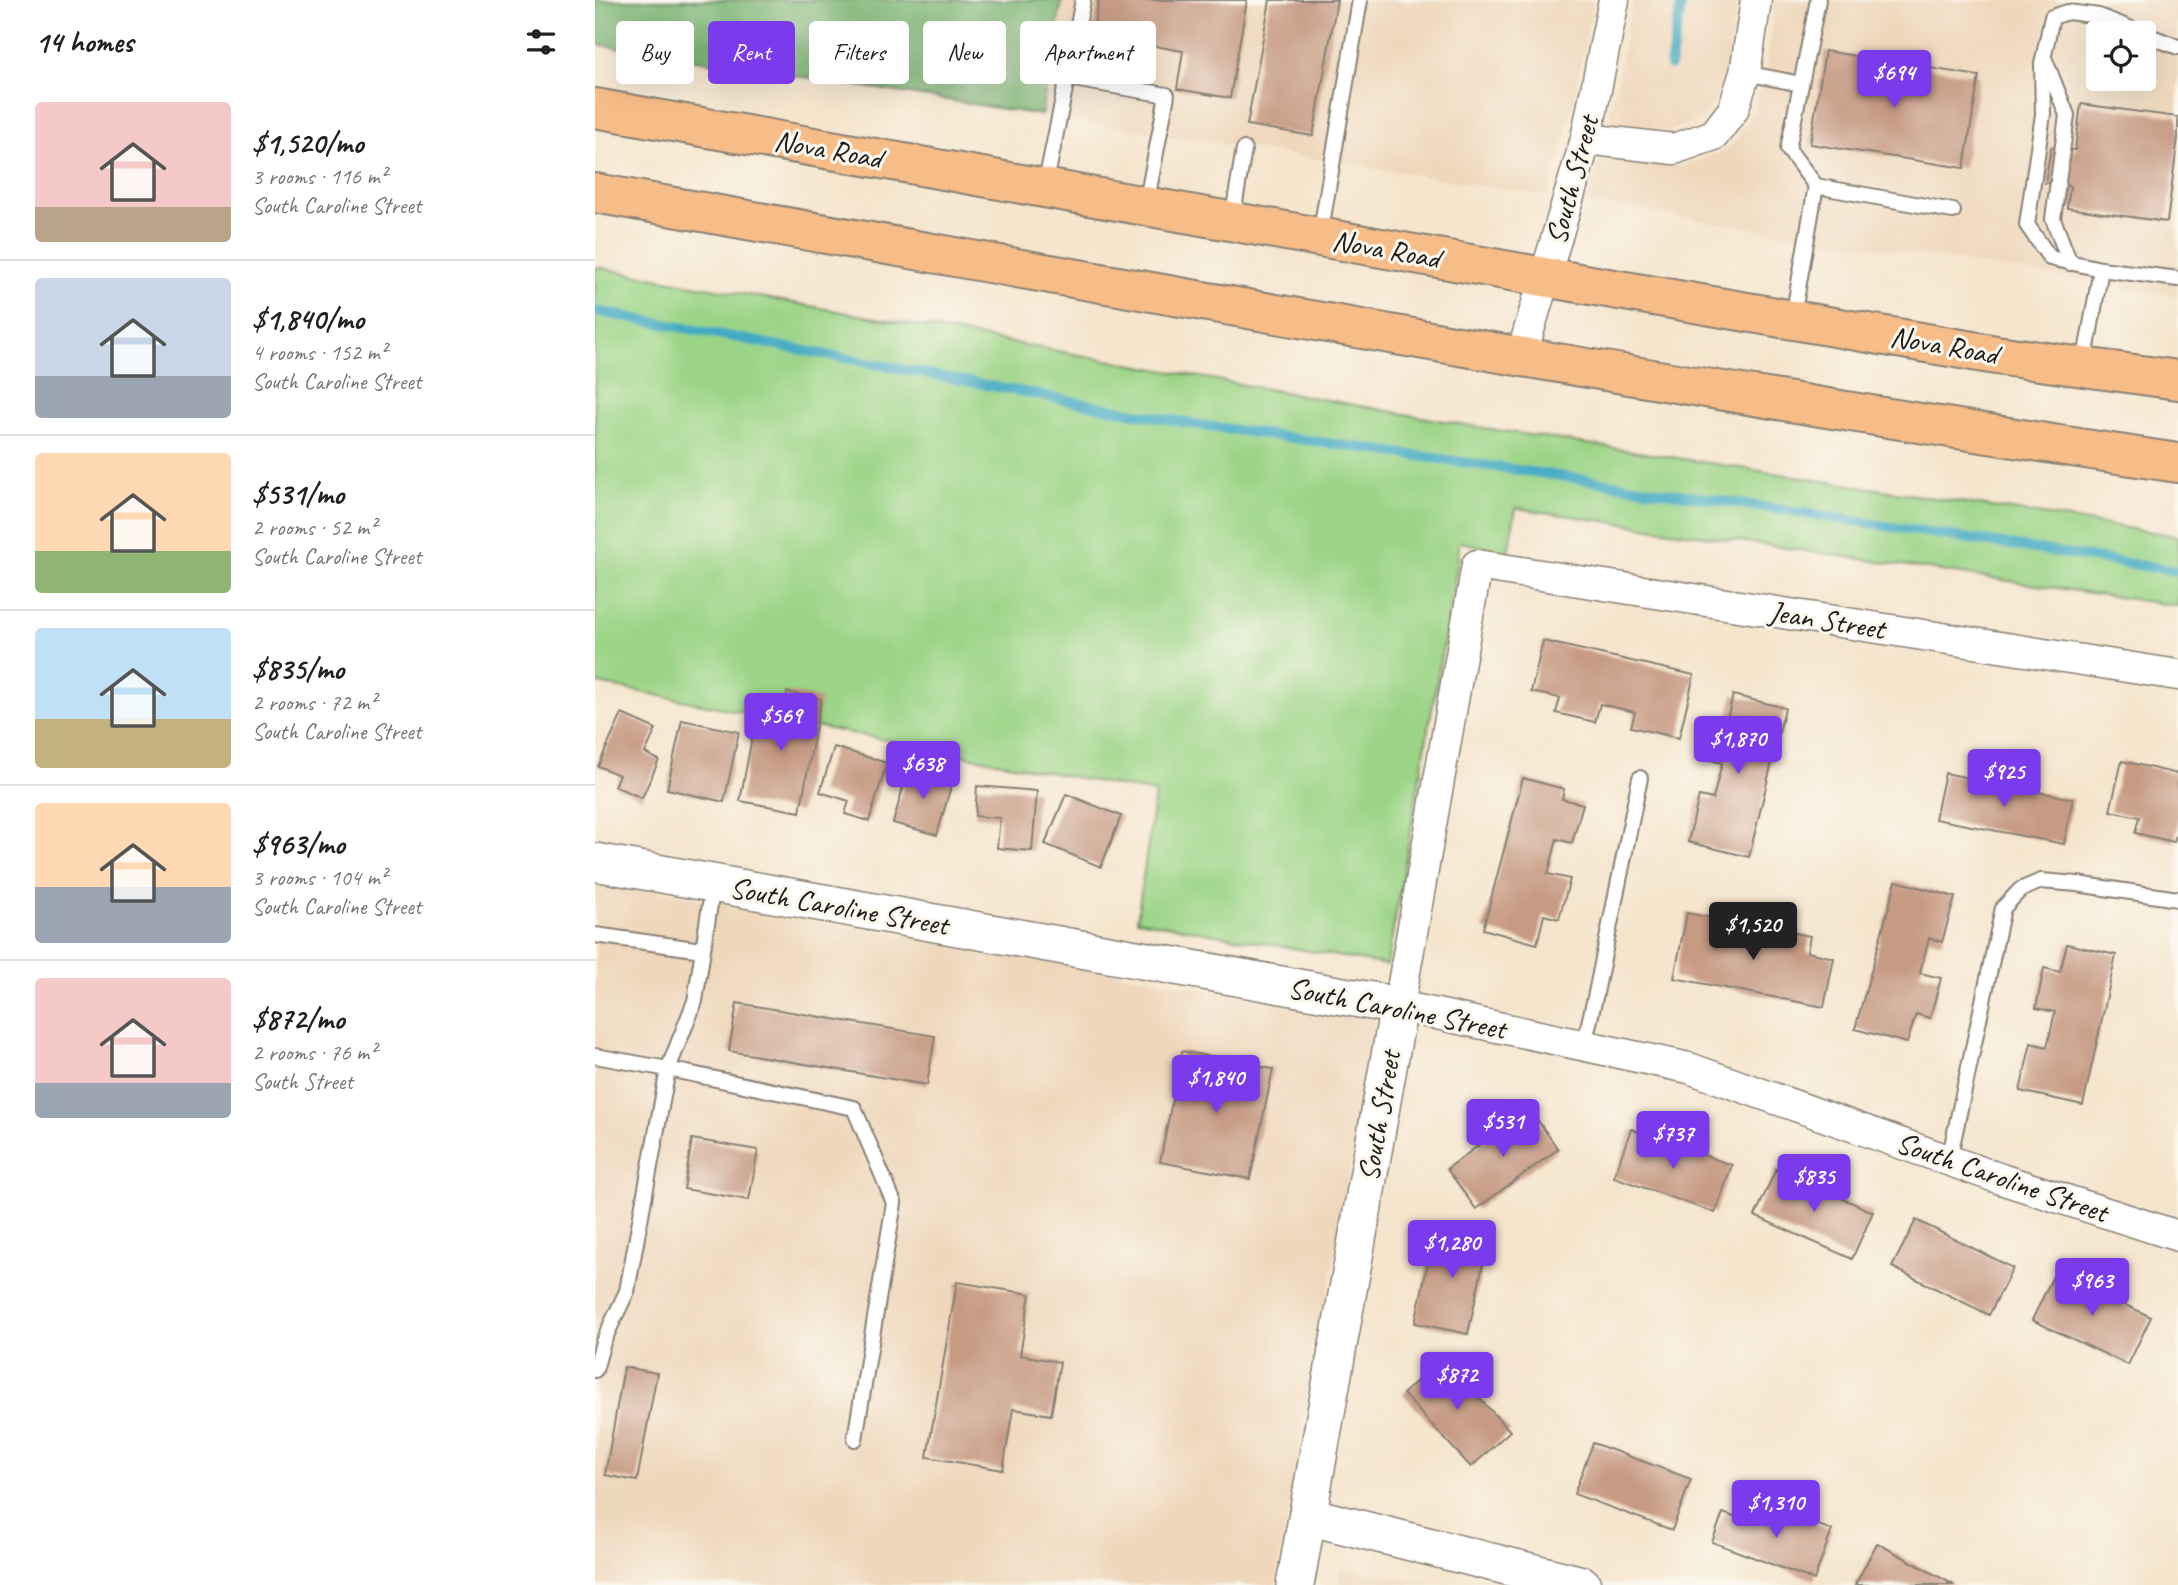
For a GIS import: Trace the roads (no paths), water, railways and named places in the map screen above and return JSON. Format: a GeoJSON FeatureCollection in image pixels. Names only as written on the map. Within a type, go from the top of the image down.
{"type":"FeatureCollection","features":[{"type":"Feature","properties":{"kind":"main road","name":"Nova Road"},"geometry":{"type":"LineString","coordinates":[[595,108],[1996,355],[2178,380]]}},
{"type":"Feature","properties":{"kind":"main road"},"geometry":{"type":"LineString","coordinates":[[595,193],[1521,357],[2178,463]]}},
{"type":"Feature","properties":{"kind":"street","name":"South Street"},"geometry":{"type":"LineString","coordinates":[[1521,357],[1586,139],[1614,0]]}},
{"type":"Feature","properties":{"kind":"street"},"geometry":{"type":"LineString","coordinates":[[1586,139],[1674,149],[1714,135],[1733,110],[1745,73],[1756,0]]}},
{"type":"Feature","properties":{"kind":"street","name":"South Street"},"geometry":{"type":"LineString","coordinates":[[1295,1585],[1477,565]]}},
{"type":"Feature","properties":{"kind":"street","name":"Jean Street"},"geometry":{"type":"LineString","coordinates":[[1477,565],[2178,675]]}},
{"type":"Feature","properties":{"kind":"street","name":"South Caroline Street"},"geometry":{"type":"LineString","coordinates":[[595,862],[1399,1006],[1689,1068],[1949,1160],[2178,1236]]}},
{"type":"Feature","properties":{"kind":"street"},"geometry":{"type":"LineString","coordinates":[[1308,1516],[1582,1585]]}},
{"type":"Feature","properties":{"kind":"lane"},"geometry":{"type":"LineString","coordinates":[[1079,21],[1083,0]]}},
{"type":"Feature","properties":{"kind":"lane"},"geometry":{"type":"LineString","coordinates":[[1319,237],[1360,0]]}},
{"type":"Feature","properties":{"kind":"lane"},"geometry":{"type":"LineString","coordinates":[[1818,0],[1788,149],[1817,186],[1953,211]]}},
{"type":"Feature","properties":{"kind":"lane"},"geometry":{"type":"LineString","coordinates":[[2111,21],[2099,16],[2068,12],[2052,17],[2042,64],[2043,114],[2027,225],[2050,258],[2101,269],[2178,279]]}},
{"type":"Feature","properties":{"kind":"lane"},"geometry":{"type":"LineString","coordinates":[[2156,39],[2178,47]]}},
{"type":"Feature","properties":{"kind":"lane"},"geometry":{"type":"LineString","coordinates":[[2043,56],[2067,115],[2053,219],[2070,263]]}},
{"type":"Feature","properties":{"kind":"lane"},"geometry":{"type":"LineString","coordinates":[[1745,73],[1801,83]]}},
{"type":"Feature","properties":{"kind":"lane"},"geometry":{"type":"LineString","coordinates":[[1045,188],[1066,84]]}},
{"type":"Feature","properties":{"kind":"lane"},"geometry":{"type":"LineString","coordinates":[[1102,84],[1167,95],[1146,206]]}},
{"type":"Feature","properties":{"kind":"lane"},"geometry":{"type":"LineString","coordinates":[[1232,221],[1244,149]]}},
{"type":"Feature","properties":{"kind":"lane"},"geometry":{"type":"LineString","coordinates":[[1793,319],[1817,186]]}},
{"type":"Feature","properties":{"kind":"lane"},"geometry":{"type":"LineString","coordinates":[[2084,366],[2101,269]]}},
{"type":"Feature","properties":{"kind":"lane"},"geometry":{"type":"LineString","coordinates":[[1584,1045],[1640,778]]}},
{"type":"Feature","properties":{"kind":"lane"},"geometry":{"type":"LineString","coordinates":[[1949,1160],[2003,908],[2020,890],[2041,881],[2178,899]]}},
{"type":"Feature","properties":{"kind":"lane"},"geometry":{"type":"LineString","coordinates":[[595,1370],[603,1342],[627,1291],[668,1069],[695,1001],[713,883]]}},
{"type":"Feature","properties":{"kind":"lane"},"geometry":{"type":"LineString","coordinates":[[595,935],[702,950]]}},
{"type":"Feature","properties":{"kind":"lane"},"geometry":{"type":"LineString","coordinates":[[595,1056],[854,1108],[894,1203],[855,1439]]}},
{"type":"Feature","properties":{"kind":"waterway"},"geometry":{"type":"LineString","coordinates":[[1670,66],[1682,0]]}},
{"type":"Feature","properties":{"kind":"waterway"},"geometry":{"type":"LineString","coordinates":[[595,311],[1193,424],[1581,479],[2178,571]]}}]}
